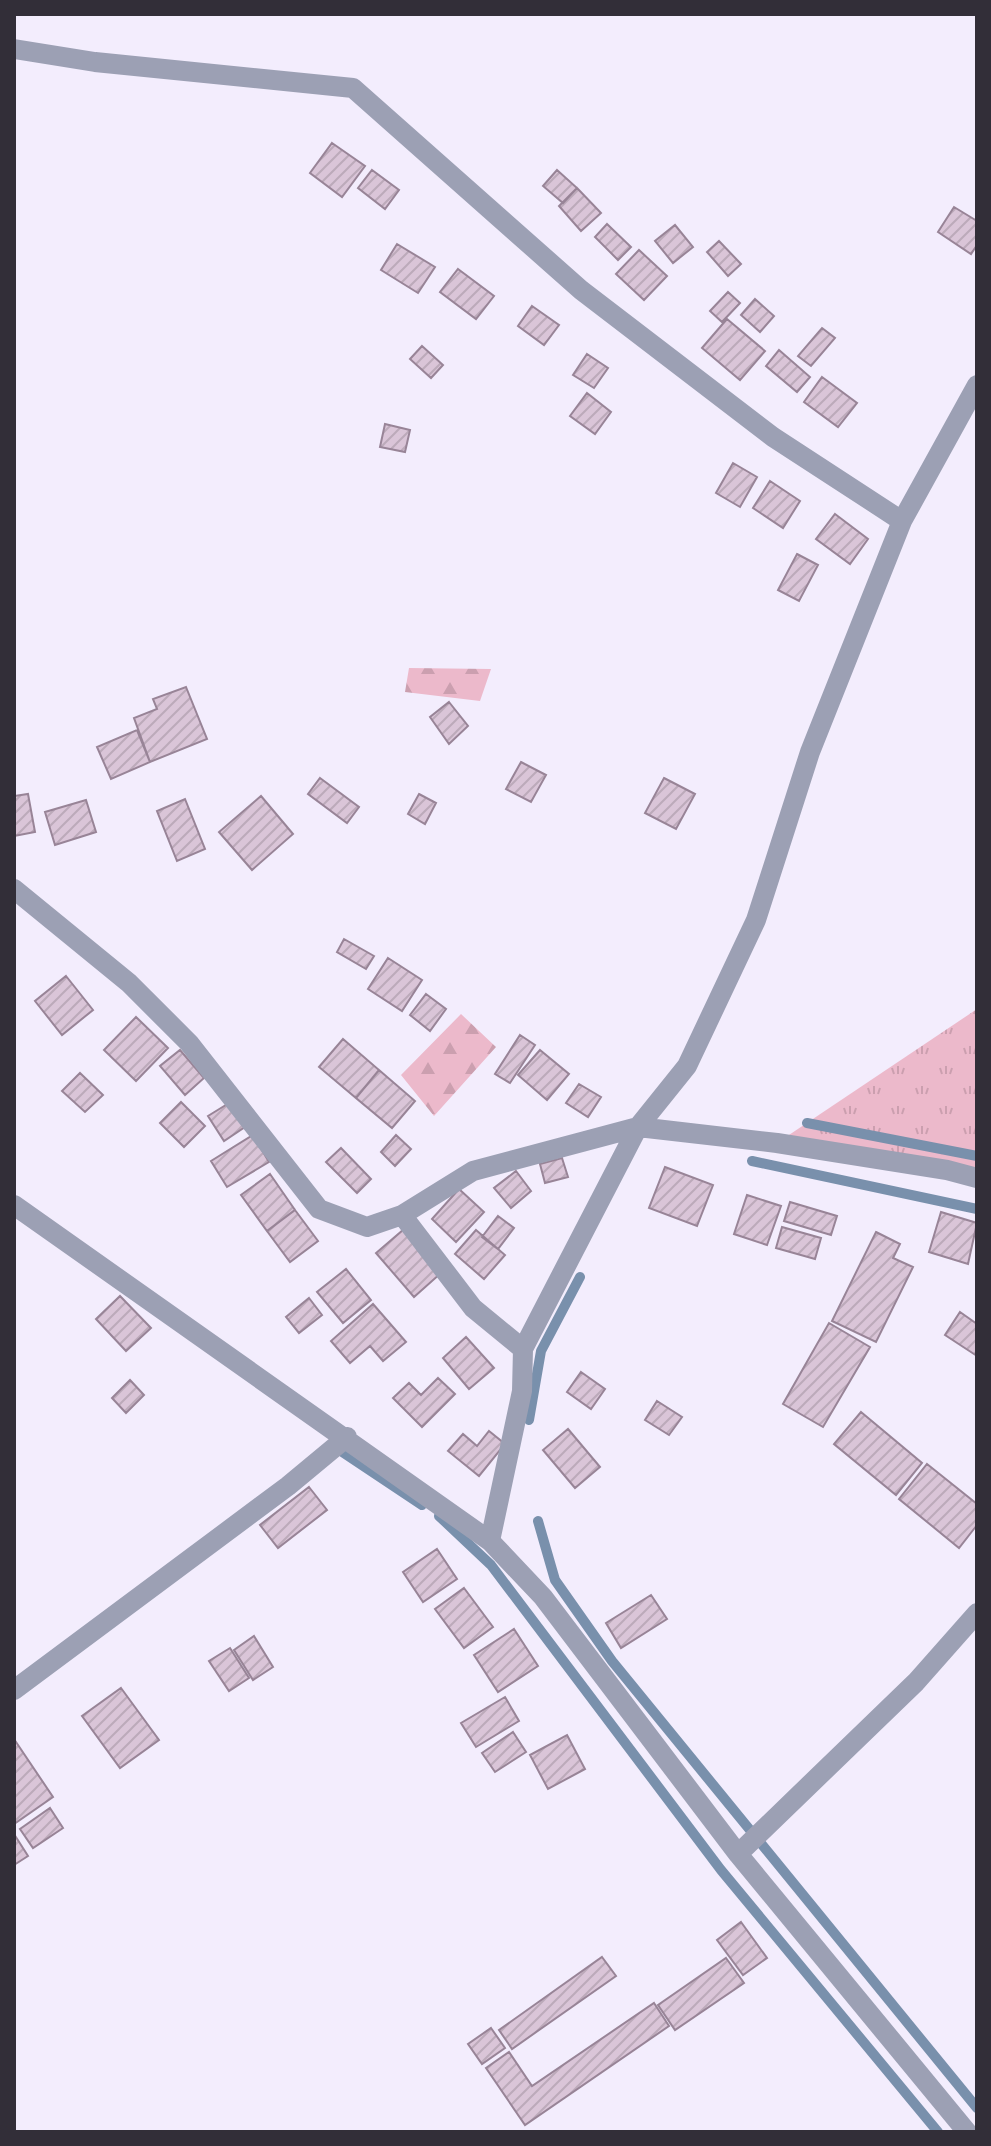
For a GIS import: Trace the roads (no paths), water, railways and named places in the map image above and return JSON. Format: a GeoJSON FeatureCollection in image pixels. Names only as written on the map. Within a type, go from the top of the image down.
{"type":"FeatureCollection","features":[{"type":"Feature","properties":{"kind":"street"},"geometry":{"type":"LineString","coordinates":[[14,49],[95,62],[353,88],[581,290],[773,437],[902,521]]}},
{"type":"Feature","properties":{"kind":"street"},"geometry":{"type":"LineString","coordinates":[[490,1541],[522,1391],[523,1349],[638,1127],[687,1066],[756,920],[810,752],[902,521],[977,385]]}},
{"type":"Feature","properties":{"kind":"street"},"geometry":{"type":"LineString","coordinates":[[14,889],[129,983],[189,1043],[319,1209],[367,1227],[402,1215],[473,1171],[638,1127],[777,1143],[947,1170],[977,1178]]}},
{"type":"Feature","properties":{"kind":"street"},"geometry":{"type":"LineString","coordinates":[[14,1205],[347,1437],[490,1541],[543,1597],[738,1854],[967,2132]]}},
{"type":"Feature","properties":{"kind":"street"},"geometry":{"type":"LineString","coordinates":[[402,1215],[473,1308],[523,1349]]}},
{"type":"Feature","properties":{"kind":"street"},"geometry":{"type":"LineString","coordinates":[[14,1690],[288,1486],[347,1437]]}},
{"type":"Feature","properties":{"kind":"street"},"geometry":{"type":"LineString","coordinates":[[738,1854],[916,1682],[977,1613]]}},
{"type":"Feature","properties":{"kind":"waterway"},"geometry":{"type":"LineString","coordinates":[[807,1123],[977,1156]]}},
{"type":"Feature","properties":{"kind":"waterway"},"geometry":{"type":"LineString","coordinates":[[752,1161],[977,1209]]}},
{"type":"Feature","properties":{"kind":"waterway"},"geometry":{"type":"LineString","coordinates":[[529,1420],[541,1351],[580,1277]]}},
{"type":"Feature","properties":{"kind":"waterway"},"geometry":{"type":"LineString","coordinates":[[341,1451],[422,1505]]}},
{"type":"Feature","properties":{"kind":"waterway"},"geometry":{"type":"LineString","coordinates":[[439,1516],[491,1565],[721,1870],[938,2132]]}},
{"type":"Feature","properties":{"kind":"waterway"},"geometry":{"type":"LineString","coordinates":[[538,1521],[555,1580],[612,1661],[977,2108]]}}]}
